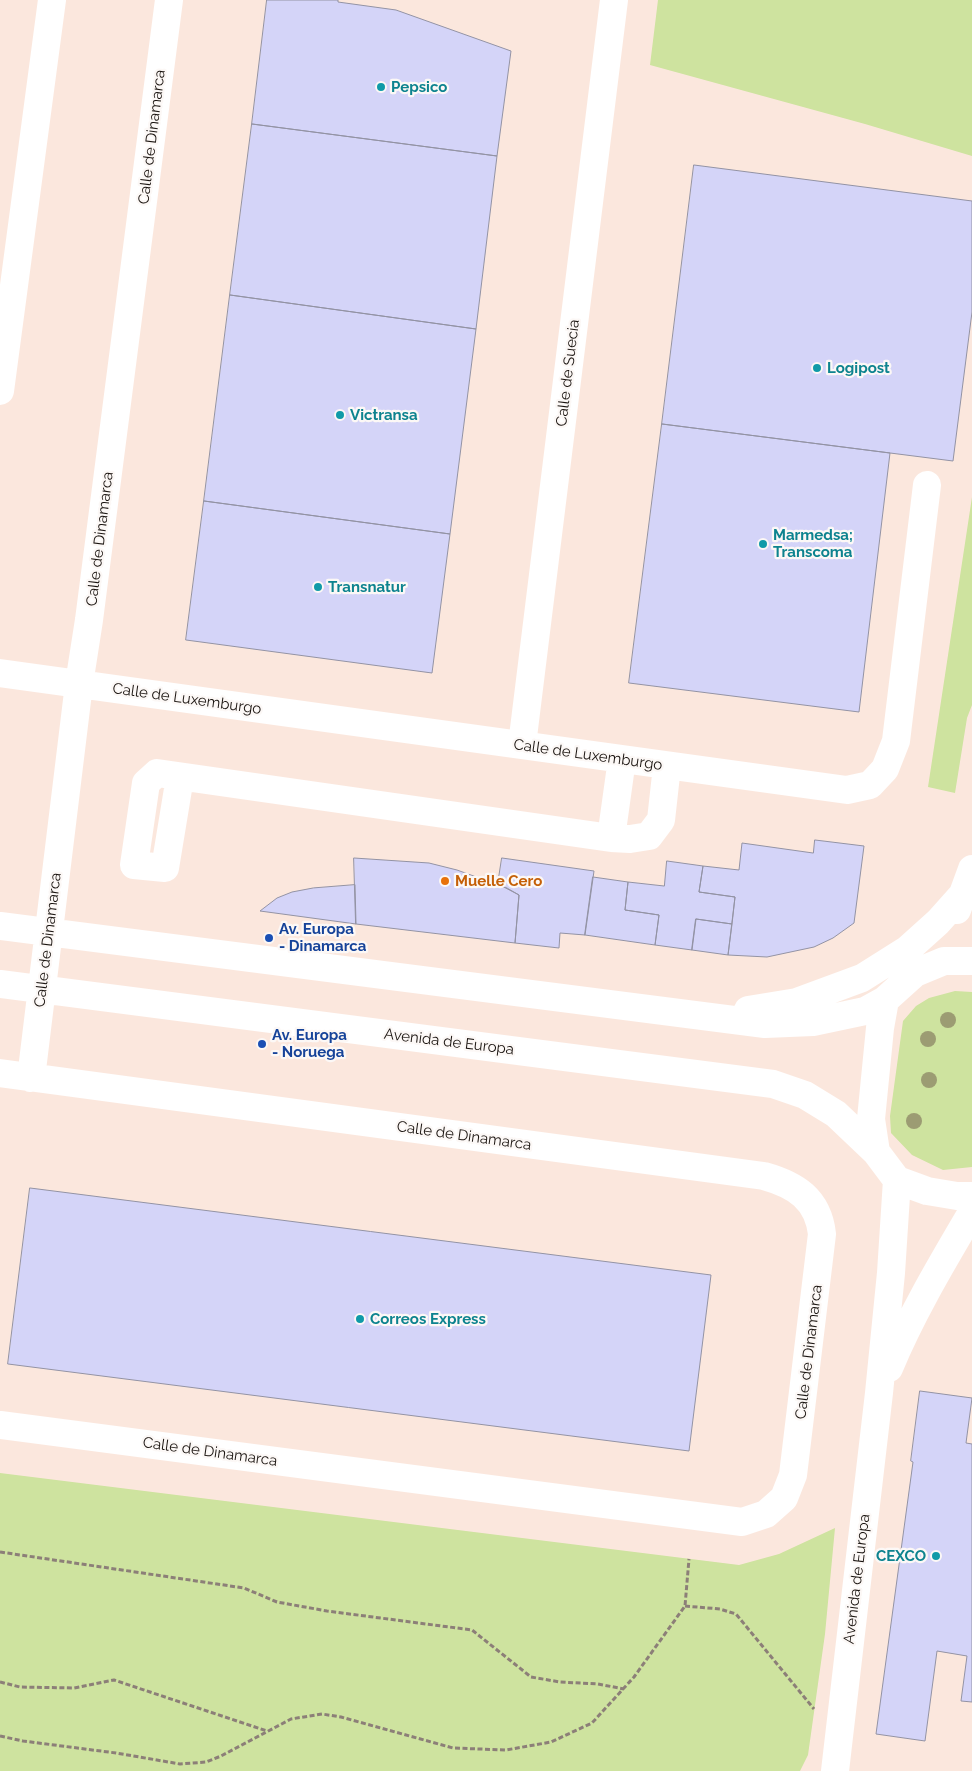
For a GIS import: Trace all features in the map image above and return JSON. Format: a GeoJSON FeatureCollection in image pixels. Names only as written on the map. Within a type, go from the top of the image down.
{"type":"FeatureCollection","features":[{"type":"Feature","properties":{"kind":"street"},"geometry":{"type":"LineString","coordinates":[[0,391],[52,0]]}},
{"type":"Feature","properties":{"kind":"street","name":"Calle de Dinamarca"},"geometry":{"type":"LineString","coordinates":[[31,1078],[79,684],[89,620],[169,0]]}},
{"type":"Feature","properties":{"kind":"street","name":"Calle de Suecia"},"geometry":{"type":"LineString","coordinates":[[522,745],[614,0]]}},
{"type":"Feature","properties":{"kind":"street","name":"Calle de Luxemburgo"},"geometry":{"type":"LineString","coordinates":[[0,673],[848,790],[870,785],[885,768],[896,742],[927,485]]}},
{"type":"Feature","properties":{"kind":"street"},"geometry":{"type":"LineString","coordinates":[[611,838],[622,759]]}},
{"type":"Feature","properties":{"kind":"street"},"geometry":{"type":"LineString","coordinates":[[180,777],[611,838],[630,839],[649,836],[660,820],[667,766]]}},
{"type":"Feature","properties":{"kind":"street"},"geometry":{"type":"LineString","coordinates":[[0,926],[765,1024],[813,1022],[865,1011],[885,1000],[915,973],[952,924],[968,881]]}},
{"type":"Feature","properties":{"kind":"street"},"geometry":{"type":"LineString","coordinates":[[672,1012],[745,1011],[797,1002],[862,978],[908,949],[938,922],[968,881]]}},
{"type":"Feature","properties":{"kind":"street"},"geometry":{"type":"LineString","coordinates":[[915,973],[944,961],[972,961]]}},
{"type":"Feature","properties":{"kind":"street","name":"Avenida de Europa"},"geometry":{"type":"LineString","coordinates":[[0,984],[772,1084],[805,1095],[836,1114],[876,1152],[897,1180],[891,1273],[879,1393],[833,1769]]}},
{"type":"Feature","properties":{"kind":"street"},"geometry":{"type":"LineString","coordinates":[[876,1152],[871,1119],[880,1028],[885,1000]]}},
{"type":"Feature","properties":{"kind":"street","name":"Calle de Dinamarca"},"geometry":{"type":"LineString","coordinates":[[0,1073],[764,1176],[788,1184],[810,1201],[821,1224],[822,1246],[793,1475],[784,1498],[766,1514],[742,1522],[0,1424]]}},
{"type":"Feature","properties":{"kind":"street"},"geometry":{"type":"LineString","coordinates":[[897,1180],[927,1191],[957,1196],[972,1196]]}},
{"type":"Feature","properties":{"kind":"street","name":"Avenida de Europa"},"geometry":{"type":"LineString","coordinates":[[879,1393],[900,1342],[926,1290],[972,1212]]}},
{"type":"Feature","properties":{"kind":"street"},"geometry":{"type":"LineString","coordinates":[[946,1256],[972,1237]]}},
{"type":"Feature","properties":{"kind":"path"},"geometry":{"type":"LineString","coordinates":[[0,1552],[244,1588],[277,1602],[327,1612],[472,1630],[531,1677],[560,1682],[598,1684],[624,1689]]}},
{"type":"Feature","properties":{"kind":"path"},"geometry":{"type":"LineString","coordinates":[[0,1736],[23,1741],[116,1752],[180,1764],[206,1762],[291,1719],[322,1714],[397,1731],[452,1748],[506,1750],[551,1742],[592,1723],[634,1678],[685,1606],[688,1559]]}},
{"type":"Feature","properties":{"kind":"path"},"geometry":{"type":"LineString","coordinates":[[685,1606],[720,1609],[736,1614],[814,1710]]}},
{"type":"Feature","properties":{"kind":"path"},"geometry":{"type":"LineString","coordinates":[[0,1682],[20,1687],[74,1688],[114,1680],[268,1731]]}},
{"type":"Feature","properties":{"kind":"green space"},"geometry":{"type":"Polygon","coordinates":[[[658,0],[972,0],[972,156],[865,124],[650,65],[658,0]]]}},
{"type":"Feature","properties":{"kind":"green space"},"geometry":{"type":"Polygon","coordinates":[[[972,497],[972,705],[967,718],[955,793],[928,787],[972,497]]]}},
{"type":"Feature","properties":{"kind":"green space"},"geometry":{"type":"Polygon","coordinates":[[[955,991],[972,992],[972,1167],[943,1170],[912,1155],[891,1133],[890,1116],[903,1021],[916,1006],[929,998],[955,991]]]}},
{"type":"Feature","properties":{"kind":"green space"},"geometry":{"type":"Polygon","coordinates":[[[0,1473],[739,1565],[779,1554],[835,1528],[825,1634],[808,1755],[800,1771],[0,1771],[0,1473]]]}},
{"type":"Feature","properties":{"kind":"building","name":"Pepsico"},"geometry":{"type":"Polygon","coordinates":[[[267,0],[338,0],[338,2],[396,10],[511,51],[497,156],[252,124],[267,0]]]}},
{"type":"Feature","properties":{"kind":"building"},"geometry":{"type":"Polygon","coordinates":[[[252,124],[497,156],[476,329],[230,295],[252,124]]]}},
{"type":"Feature","properties":{"kind":"building","name":"Logipost"},"geometry":{"type":"Polygon","coordinates":[[[694,165],[972,201],[972,312],[953,461],[662,424],[694,165]]]}},
{"type":"Feature","properties":{"kind":"building","name":"Victransa"},"geometry":{"type":"Polygon","coordinates":[[[230,295],[476,329],[450,534],[204,501],[230,295]]]}},
{"type":"Feature","properties":{"kind":"building","name":"Marmedsa; Transcoma"},"geometry":{"type":"Polygon","coordinates":[[[662,424],[890,453],[859,712],[629,683],[662,424]]]}},
{"type":"Feature","properties":{"kind":"building","name":"Transnatur"},"geometry":{"type":"Polygon","coordinates":[[[204,501],[450,534],[432,673],[186,640],[204,501]]]}},
{"type":"Feature","properties":{"kind":"building"},"geometry":{"type":"Polygon","coordinates":[[[815,840],[864,846],[854,923],[833,938],[814,947],[767,957],[728,955],[735,897],[699,892],[703,866],[739,870],[742,843],[813,853],[815,840]]]}},
{"type":"Feature","properties":{"kind":"building"},"geometry":{"type":"Polygon","coordinates":[[[354,858],[429,863],[457,870],[507,888],[519,895],[515,943],[356,924],[354,858]]]}},
{"type":"Feature","properties":{"kind":"building"},"geometry":{"type":"Polygon","coordinates":[[[502,858],[594,871],[585,935],[560,933],[559,948],[515,943],[519,895],[498,884],[502,858]]]}},
{"type":"Feature","properties":{"kind":"building"},"geometry":{"type":"Polygon","coordinates":[[[667,861],[703,866],[699,892],[735,897],[732,924],[696,919],[692,950],[655,945],[659,915],[625,910],[628,882],[664,886],[667,861]]]}},
{"type":"Feature","properties":{"kind":"building"},"geometry":{"type":"Polygon","coordinates":[[[593,877],[628,882],[625,910],[659,915],[655,945],[585,935],[593,877]]]}},
{"type":"Feature","properties":{"kind":"building"},"geometry":{"type":"Polygon","coordinates":[[[355,885],[356,924],[260,911],[277,898],[292,892],[313,888],[355,885]]]}},
{"type":"Feature","properties":{"kind":"building"},"geometry":{"type":"Polygon","coordinates":[[[696,919],[732,924],[728,955],[692,950],[696,919]]]}},
{"type":"Feature","properties":{"kind":"building","name":"Correos Express"},"geometry":{"type":"Polygon","coordinates":[[[30,1188],[711,1275],[689,1451],[8,1364],[30,1188]]]}},
{"type":"Feature","properties":{"kind":"building","name":"CEXCO"},"geometry":{"type":"Polygon","coordinates":[[[920,1391],[972,1398],[966,1443],[972,1444],[972,1702],[961,1701],[967,1656],[937,1651],[925,1741],[876,1734],[913,1462],[911,1461],[920,1391]]]}},
{"type":"Feature","properties":{"kind":"place","name":"Pepsico"},"geometry":{"type":"Point","coordinates":[381,87]}},
{"type":"Feature","properties":{"kind":"place","name":"Logipost"},"geometry":{"type":"Point","coordinates":[817,368]}},
{"type":"Feature","properties":{"kind":"place","name":"Victransa"},"geometry":{"type":"Point","coordinates":[340,415]}},
{"type":"Feature","properties":{"kind":"place","name":"Marmedsa; Transcoma"},"geometry":{"type":"Point","coordinates":[763,544]}},
{"type":"Feature","properties":{"kind":"place","name":"Transnatur"},"geometry":{"type":"Point","coordinates":[318,587]}},
{"type":"Feature","properties":{"kind":"place","name":"Muelle Cero"},"geometry":{"type":"Point","coordinates":[445,881]}},
{"type":"Feature","properties":{"kind":"place","name":"Av. Europa - Dinamarca"},"geometry":{"type":"Point","coordinates":[269,938]}},
{"type":"Feature","properties":{"kind":"place","name":"Av. Europa - Noruega"},"geometry":{"type":"Point","coordinates":[262,1044]}},
{"type":"Feature","properties":{"kind":"place","name":"Correos Express"},"geometry":{"type":"Point","coordinates":[360,1319]}},
{"type":"Feature","properties":{"kind":"place","name":"CEXCO"},"geometry":{"type":"Point","coordinates":[936,1556]}}]}
